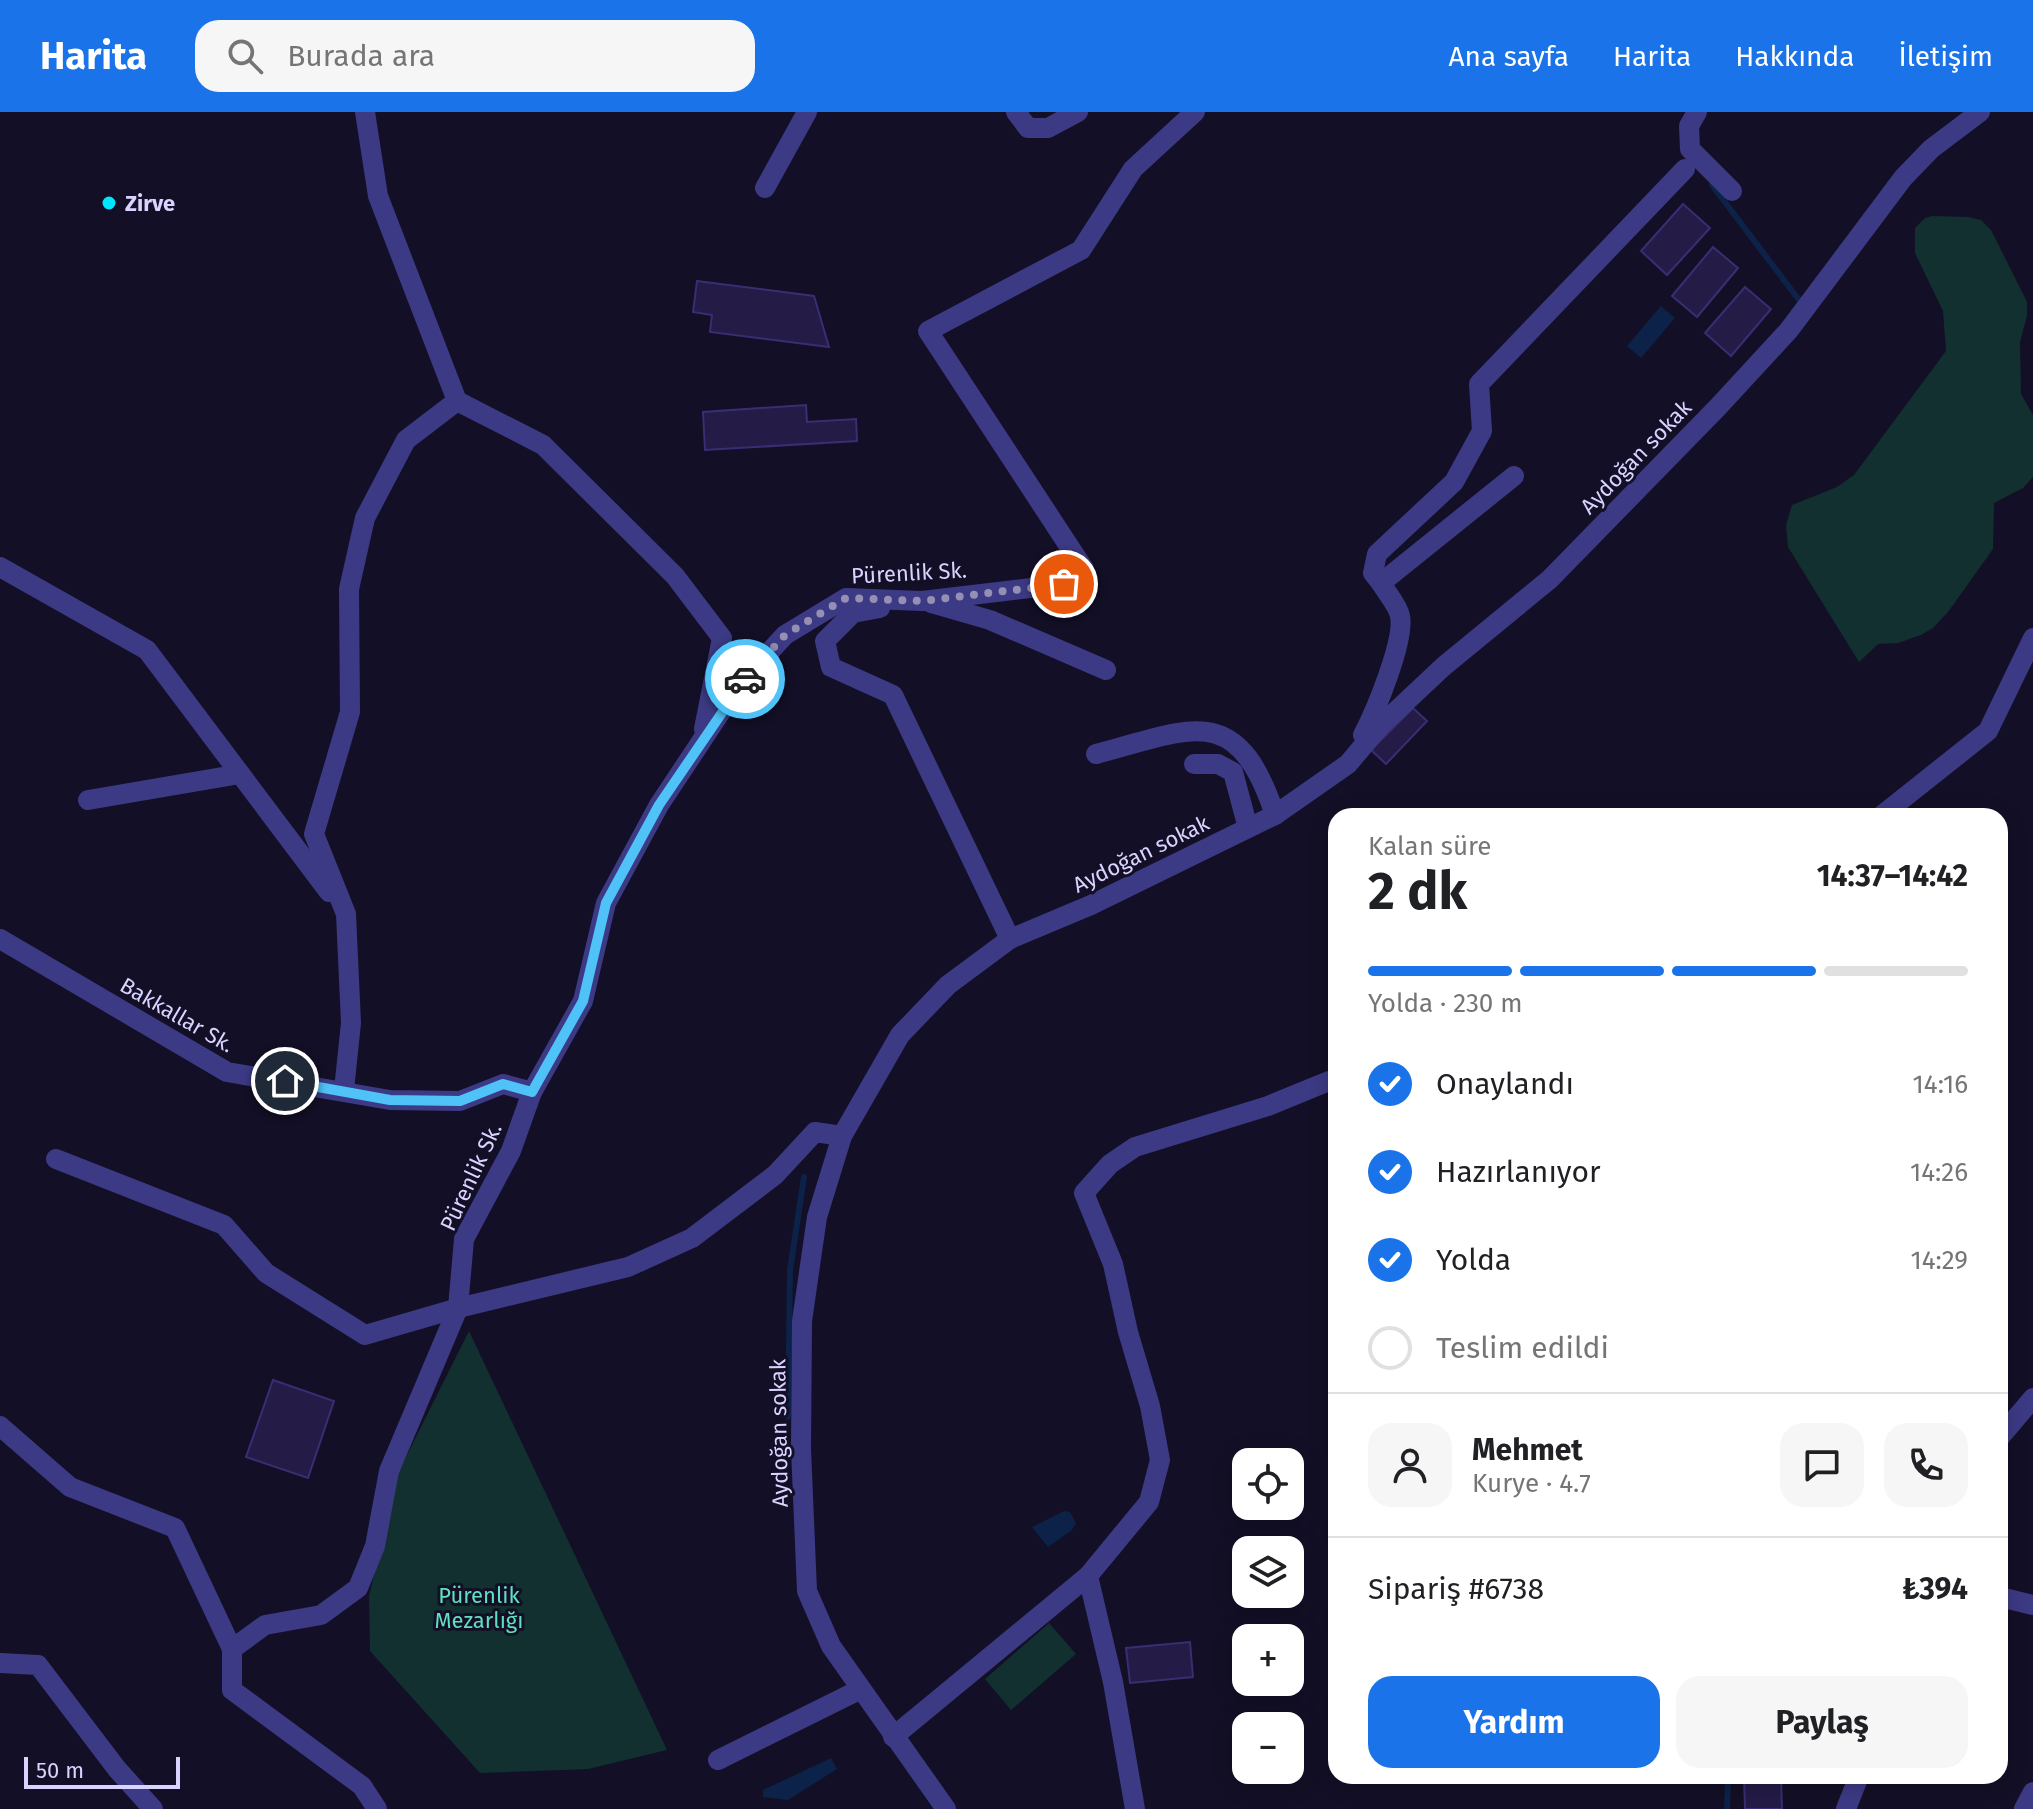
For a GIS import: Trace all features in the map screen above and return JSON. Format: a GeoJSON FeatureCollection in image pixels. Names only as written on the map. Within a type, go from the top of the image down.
{"type":"FeatureCollection","features":[{"type":"Feature","properties":{"kind":"street"},"geometry":{"type":"LineString","coordinates":[[365,112],[378,196],[457,401],[543,445],[675,576],[722,638],[701,741]]}},
{"type":"Feature","properties":{"kind":"street"},"geometry":{"type":"LineString","coordinates":[[765,188],[807,112]]}},
{"type":"Feature","properties":{"kind":"street"},"geometry":{"type":"LineString","coordinates":[[1016,112],[1028,128],[1048,128],[1078,112]]}},
{"type":"Feature","properties":{"kind":"street","name":"Pürenlik Sk."},"geometry":{"type":"LineString","coordinates":[[232,1649],[265,1625],[321,1615],[358,1588],[375,1546],[389,1471],[458,1308],[464,1239],[511,1151],[532,1092],[583,1001],[606,903],[659,805],[738,686],[785,635],[846,598],[922,601],[1064,584],[1084,569],[928,331],[1081,250],[1133,169],[1195,112]]}},
{"type":"Feature","properties":{"kind":"street"},"geometry":{"type":"LineString","coordinates":[[1697,112],[1689,126],[1690,149],[1732,191]]}},
{"type":"Feature","properties":{"kind":"street","name":"Aydoğan sokak"},"geometry":{"type":"LineString","coordinates":[[946,1809],[859,1690],[831,1646],[807,1591],[801,1449],[802,1321],[817,1217],[842,1136],[900,1035],[948,985],[1010,939],[1091,905],[1275,815],[1348,764],[1380,726],[1444,666],[1550,579],[1718,407],[1789,330],[1903,178],[1931,149],[1980,112]]}},
{"type":"Feature","properties":{"kind":"street"},"geometry":{"type":"LineString","coordinates":[[1348,764],[1374,714],[1394,655],[1400,616],[1373,573],[1377,554],[1454,482],[1482,431],[1479,384],[1685,169]]}},
{"type":"Feature","properties":{"kind":"street"},"geometry":{"type":"LineString","coordinates":[[344,1090],[351,1023],[346,914],[314,834],[350,712],[349,589],[365,518],[406,440],[457,401]]}},
{"type":"Feature","properties":{"kind":"street"},"geometry":{"type":"LineString","coordinates":[[1381,583],[1514,476]]}},
{"type":"Feature","properties":{"kind":"street"},"geometry":{"type":"LineString","coordinates":[[0,567],[147,650],[346,914]]}},
{"type":"Feature","properties":{"kind":"street"},"geometry":{"type":"LineString","coordinates":[[1010,939],[893,695],[831,667],[825,641],[853,613],[922,601],[990,620],[1106,670]]}},
{"type":"Feature","properties":{"kind":"street"},"geometry":{"type":"LineString","coordinates":[[1891,808],[1988,731],[2033,638]]}},
{"type":"Feature","properties":{"kind":"street"},"geometry":{"type":"LineString","coordinates":[[1096,754],[1177,732],[1208,731],[1227,737],[1247,754],[1263,777],[1275,815]]}},
{"type":"Feature","properties":{"kind":"street"},"geometry":{"type":"LineString","coordinates":[[1194,764],[1218,764],[1233,772],[1248,828]]}},
{"type":"Feature","properties":{"kind":"street"},"geometry":{"type":"LineString","coordinates":[[88,800],[240,774]]}},
{"type":"Feature","properties":{"kind":"street","name":"Bakkallar Sk."},"geometry":{"type":"LineString","coordinates":[[0,939],[227,1072],[390,1100],[460,1101],[503,1084],[532,1092]]}},
{"type":"Feature","properties":{"kind":"street"},"geometry":{"type":"LineString","coordinates":[[893,1737],[1088,1576],[1149,1502],[1160,1460],[1113,1264],[1084,1193],[1110,1164],[1135,1147],[1268,1106],[1328,1081]]}},
{"type":"Feature","properties":{"kind":"street"},"geometry":{"type":"LineString","coordinates":[[56,1159],[224,1225],[266,1273],[365,1335],[458,1308],[628,1267],[692,1238],[775,1175],[815,1132],[842,1136]]}},
{"type":"Feature","properties":{"kind":"street"},"geometry":{"type":"LineString","coordinates":[[2008,1428],[2033,1398]]}},
{"type":"Feature","properties":{"kind":"street"},"geometry":{"type":"LineString","coordinates":[[0,1426],[70,1487],[175,1528],[232,1649],[232,1690],[362,1786],[377,1809]]}},
{"type":"Feature","properties":{"kind":"street"},"geometry":{"type":"LineString","coordinates":[[1088,1576],[1113,1682],[1135,1809]]}},
{"type":"Feature","properties":{"kind":"street"},"geometry":{"type":"LineString","coordinates":[[2008,1599],[2033,1605]]}},
{"type":"Feature","properties":{"kind":"street"},"geometry":{"type":"LineString","coordinates":[[0,1663],[38,1665],[117,1769],[153,1809]]}},
{"type":"Feature","properties":{"kind":"street"},"geometry":{"type":"LineString","coordinates":[[718,1760],[859,1690]]}},
{"type":"Feature","properties":{"kind":"street"},"geometry":{"type":"LineString","coordinates":[[1846,1809],[1856,1784]]}},
{"type":"Feature","properties":{"kind":"street"},"geometry":{"type":"LineString","coordinates":[[2024,1809],[2033,1792]]}},
{"type":"Feature","properties":{"kind":"green space"},"geometry":{"type":"Polygon","coordinates":[[[1925,218],[1981,220],[1991,230],[2027,302],[2027,316],[2020,342],[2021,394],[2033,415],[2033,477],[2023,488],[1994,503],[1993,549],[1933,628],[1898,643],[1878,644],[1859,662],[1788,547],[1786,525],[1792,505],[1837,487],[1854,475],[1946,351],[1943,311],[1915,253],[1915,228],[1925,218]]]}},
{"type":"Feature","properties":{"kind":"green space","name":"Pürenlik Mezarlığı"},"geometry":{"type":"Polygon","coordinates":[[[469,1331],[667,1750],[588,1769],[480,1773],[370,1651],[369,1596],[398,1473],[469,1331]]]}},
{"type":"Feature","properties":{"kind":"green space"},"geometry":{"type":"Polygon","coordinates":[[[1049,1623],[1076,1654],[1011,1710],[985,1679],[1049,1623]]]}},
{"type":"Feature","properties":{"kind":"water"},"geometry":{"type":"Polygon","coordinates":[[[1661,306],[1675,318],[1641,358],[1627,346],[1661,306]]]}},
{"type":"Feature","properties":{"kind":"water"},"geometry":{"type":"Polygon","coordinates":[[[1064,1511],[1070,1512],[1076,1523],[1072,1530],[1048,1547],[1032,1527],[1064,1511]]]}},
{"type":"Feature","properties":{"kind":"water"},"geometry":{"type":"Polygon","coordinates":[[[831,1758],[837,1769],[788,1800],[763,1797],[763,1790],[831,1758]]]}},
{"type":"Feature","properties":{"kind":"building"},"geometry":{"type":"Polygon","coordinates":[[[1683,204],[1710,228],[1667,275],[1641,251],[1683,204]]]}},
{"type":"Feature","properties":{"kind":"building"},"geometry":{"type":"Polygon","coordinates":[[[1713,247],[1738,268],[1697,317],[1672,296],[1713,247]]]}},
{"type":"Feature","properties":{"kind":"building"},"geometry":{"type":"Polygon","coordinates":[[[697,281],[814,296],[829,347],[710,332],[712,315],[693,312],[697,281]]]}},
{"type":"Feature","properties":{"kind":"building"},"geometry":{"type":"Polygon","coordinates":[[[1745,287],[1771,309],[1731,356],[1705,333],[1745,287]]]}},
{"type":"Feature","properties":{"kind":"building"},"geometry":{"type":"Polygon","coordinates":[[[806,405],[807,422],[856,419],[857,441],[705,450],[703,412],[806,405]]]}},
{"type":"Feature","properties":{"kind":"building"},"geometry":{"type":"Polygon","coordinates":[[[1413,708],[1427,721],[1386,764],[1371,750],[1413,708]]]}},
{"type":"Feature","properties":{"kind":"building"},"geometry":{"type":"Polygon","coordinates":[[[273,1380],[334,1401],[308,1478],[246,1457],[273,1380]]]}},
{"type":"Feature","properties":{"kind":"building"},"geometry":{"type":"Polygon","coordinates":[[[1190,1642],[1193,1677],[1130,1683],[1126,1648],[1190,1642]]]}},
{"type":"Feature","properties":{"kind":"building"},"geometry":{"type":"Polygon","coordinates":[[[1744,1784],[1781,1784],[1782,1809],[1745,1809],[1744,1784]]]}},
{"type":"Feature","properties":{"kind":"waterway"},"geometry":{"type":"LineString","coordinates":[[1712,185],[1799,300]]}},
{"type":"Feature","properties":{"kind":"waterway"},"geometry":{"type":"LineString","coordinates":[[788,1417],[790,1270],[804,1177]]}},
{"type":"Feature","properties":{"kind":"waterway"},"geometry":{"type":"LineString","coordinates":[[1727,1809],[1728,1784]]}},
{"type":"Feature","properties":{"kind":"way so far"},"geometry":{"type":"LineString","coordinates":[[745,679],[785,635],[846,598],[922,601],[1064,584]]}},
{"type":"Feature","properties":{"kind":"place","name":"Zirve"},"geometry":{"type":"Point","coordinates":[109,203]}},
{"type":"Feature","properties":{"kind":"route"},"geometry":{"type":"LineString","coordinates":[[285,1081],[390,1100],[460,1101],[503,1084],[532,1092],[583,1001],[606,903],[659,805],[745,679]]}}]}
